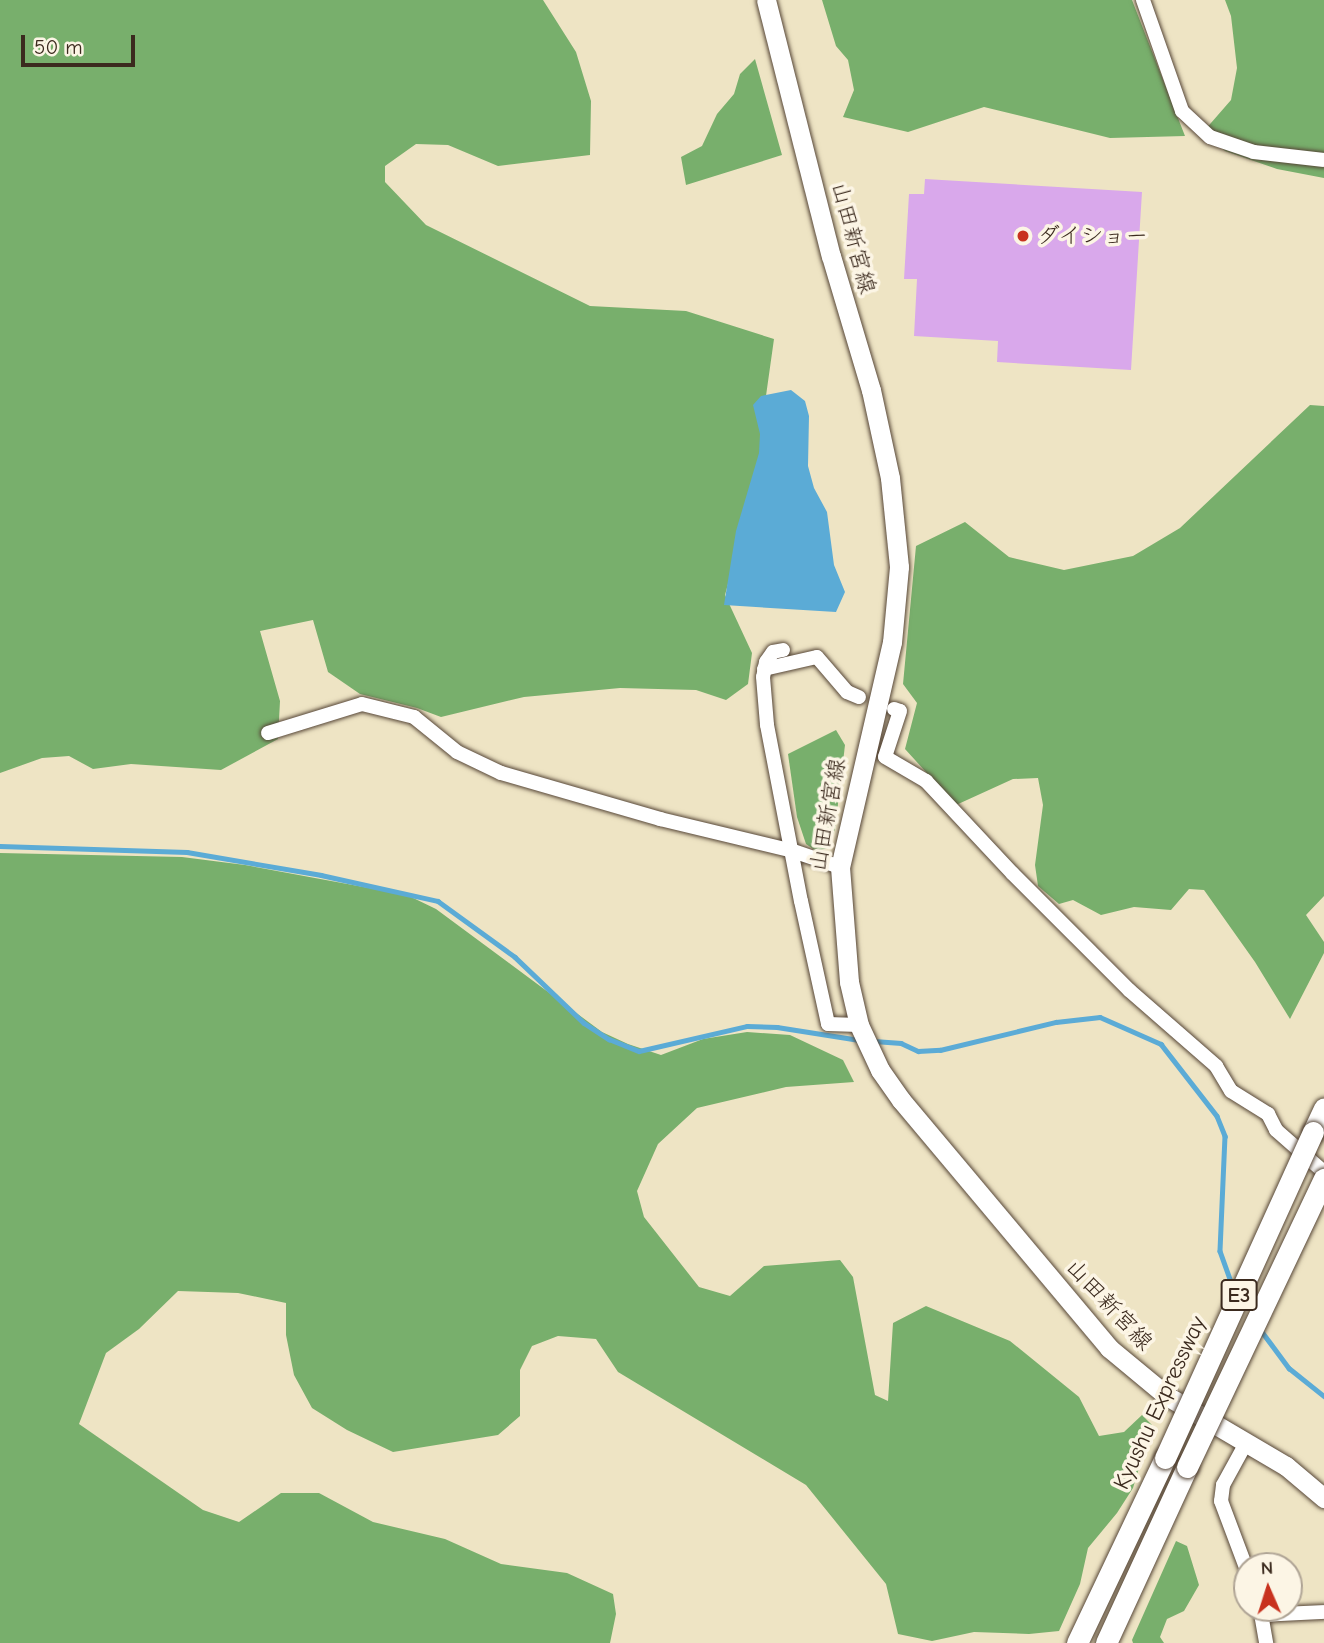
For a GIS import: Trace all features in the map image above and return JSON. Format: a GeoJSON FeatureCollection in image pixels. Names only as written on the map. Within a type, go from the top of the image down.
{"type":"FeatureCollection","features":[{"type":"Feature","properties":{"kind":"highway","name":"Kyushu Expressway"},"geometry":{"type":"LineString","coordinates":[[1077,1643],[1165,1458],[1324,1108]]}},
{"type":"Feature","properties":{"kind":"highway","name":"E3"},"geometry":{"type":"LineString","coordinates":[[1106,1643],[1324,1179]]}},
{"type":"Feature","properties":{"kind":"main road","name":"山田新宮線"},"geometry":{"type":"LineString","coordinates":[[766,0],[831,256],[871,390],[890,478],[899,567],[892,642],[840,867],[849,982],[859,1025],[880,1070],[901,1100],[1110,1348],[1167,1396],[1286,1466],[1324,1498]]}},
{"type":"Feature","properties":{"kind":"street"},"geometry":{"type":"LineString","coordinates":[[1143,0],[1182,111],[1210,137],[1254,152],[1324,160]]}},
{"type":"Feature","properties":{"kind":"street"},"geometry":{"type":"LineString","coordinates":[[783,650],[773,652],[764,669],[766,725],[828,1024],[859,1025]]}},
{"type":"Feature","properties":{"kind":"street"},"geometry":{"type":"LineString","coordinates":[[764,669],[817,657],[847,692],[859,697]]}},
{"type":"Feature","properties":{"kind":"street"},"geometry":{"type":"LineString","coordinates":[[268,733],[362,704],[414,717],[457,752],[501,773],[660,819],[793,851],[840,867]]}},
{"type":"Feature","properties":{"kind":"street"},"geometry":{"type":"LineString","coordinates":[[894,709],[900,711],[885,757],[926,781],[1013,874],[1129,990],[1216,1066],[1231,1091],[1268,1114],[1276,1130],[1324,1172]]}},
{"type":"Feature","properties":{"kind":"street"},"geometry":{"type":"LineString","coordinates":[[1240,1552],[1221,1502],[1223,1485],[1245,1443]]}},
{"type":"Feature","properties":{"kind":"street"},"geometry":{"type":"LineString","coordinates":[[1303,1612],[1324,1612]]}},
{"type":"Feature","properties":{"kind":"street"},"geometry":{"type":"LineString","coordinates":[[1263,1622],[1266,1643]]}},
{"type":"Feature","properties":{"kind":"green space"},"geometry":{"type":"Polygon","coordinates":[[[0,0],[543,0],[576,52],[591,101],[590,155],[498,166],[448,145],[416,144],[385,166],[385,182],[426,225],[590,306],[686,311],[774,339],[764,410],[769,491],[742,533],[725,595],[752,653],[748,684],[726,700],[696,690],[620,688],[524,697],[441,717],[417,708],[360,694],[328,672],[313,620],[260,631],[280,701],[278,739],[221,770],[131,764],[93,769],[69,756],[42,758],[0,773],[0,0]]]}},
{"type":"Feature","properties":{"kind":"green space"},"geometry":{"type":"Polygon","coordinates":[[[822,0],[1132,0],[1185,136],[1110,138],[984,107],[908,132],[843,117],[854,90],[848,60],[836,46],[822,0]]]}},
{"type":"Feature","properties":{"kind":"green space"},"geometry":{"type":"Polygon","coordinates":[[[1225,0],[1324,0],[1324,178],[1277,169],[1225,151],[1204,131],[1231,100],[1237,68],[1231,16],[1225,0]]]}},
{"type":"Feature","properties":{"kind":"green space"},"geometry":{"type":"Polygon","coordinates":[[[755,59],[782,155],[686,185],[681,157],[702,146],[717,114],[734,94],[740,74],[755,59]]]}},
{"type":"Feature","properties":{"kind":"green space"},"geometry":{"type":"Polygon","coordinates":[[[1310,405],[1324,406],[1324,896],[1306,915],[1324,942],[1324,953],[1290,1019],[1255,962],[1204,890],[1189,889],[1171,910],[1134,907],[1101,915],[1073,900],[1059,904],[1038,886],[1035,865],[1043,805],[1038,778],[1013,779],[956,805],[905,749],[917,703],[903,684],[916,546],[965,522],[1009,557],[1064,570],[1133,556],[1180,528],[1310,405]]]}},
{"type":"Feature","properties":{"kind":"green space"},"geometry":{"type":"Polygon","coordinates":[[[836,730],[845,745],[835,829],[828,848],[816,851],[806,844],[797,817],[788,754],[836,730]]]}},
{"type":"Feature","properties":{"kind":"green space"},"geometry":{"type":"Polygon","coordinates":[[[0,853],[182,857],[245,865],[407,895],[436,909],[602,1032],[628,1044],[661,1055],[703,1039],[747,1032],[790,1035],[843,1060],[854,1082],[786,1087],[697,1108],[658,1144],[637,1191],[644,1217],[699,1287],[730,1296],[764,1266],[840,1260],[853,1277],[875,1395],[888,1401],[893,1323],[926,1306],[1010,1341],[1079,1397],[1099,1436],[1124,1432],[1142,1415],[1152,1425],[1133,1488],[1117,1513],[1088,1548],[1080,1584],[1059,1631],[1029,1634],[974,1632],[932,1641],[898,1634],[886,1584],[806,1485],[618,1372],[596,1339],[558,1336],[532,1346],[520,1370],[520,1416],[498,1435],[393,1452],[347,1430],[312,1408],[294,1375],[286,1335],[286,1303],[238,1293],[178,1291],[139,1329],[106,1353],[79,1424],[203,1510],[239,1522],[281,1493],[319,1493],[373,1522],[445,1539],[501,1564],[567,1573],[613,1594],[616,1614],[610,1643],[0,1643],[0,853]]]}},
{"type":"Feature","properties":{"kind":"green space"},"geometry":{"type":"Polygon","coordinates":[[[1176,1541],[1187,1546],[1199,1585],[1184,1611],[1167,1619],[1160,1637],[1164,1643],[1133,1643],[1132,1640],[1176,1541]]]}},
{"type":"Feature","properties":{"kind":"water"},"geometry":{"type":"Polygon","coordinates":[[[791,390],[805,401],[809,416],[808,466],[814,488],[827,512],[834,565],[845,592],[836,612],[724,605],[736,531],[759,453],[760,434],[753,405],[761,396],[791,390]]]}},
{"type":"Feature","properties":{"kind":"building","name":"ダイショー"},"geometry":{"type":"Polygon","coordinates":[[[925,179],[1142,192],[1131,370],[997,362],[998,341],[914,336],[917,279],[904,279],[909,194],[924,194],[925,179]]]}},
{"type":"Feature","properties":{"kind":"waterway"},"geometry":{"type":"LineString","coordinates":[[0,846],[187,852],[321,875],[438,901],[515,957],[584,1023],[609,1039],[639,1051],[747,1026],[777,1027],[859,1040]]}},
{"type":"Feature","properties":{"kind":"waterway"},"geometry":{"type":"LineString","coordinates":[[874,1041],[901,1043],[918,1051],[940,1050],[1056,1022],[1100,1017],[1161,1044],[1217,1116],[1225,1136],[1220,1251],[1234,1290]]}},
{"type":"Feature","properties":{"kind":"waterway"},"geometry":{"type":"LineString","coordinates":[[1260,1329],[1289,1368],[1324,1396]]}},
{"type":"Feature","properties":{"kind":"place","name":"ダイショー"},"geometry":{"type":"Point","coordinates":[1023,236]}}]}
